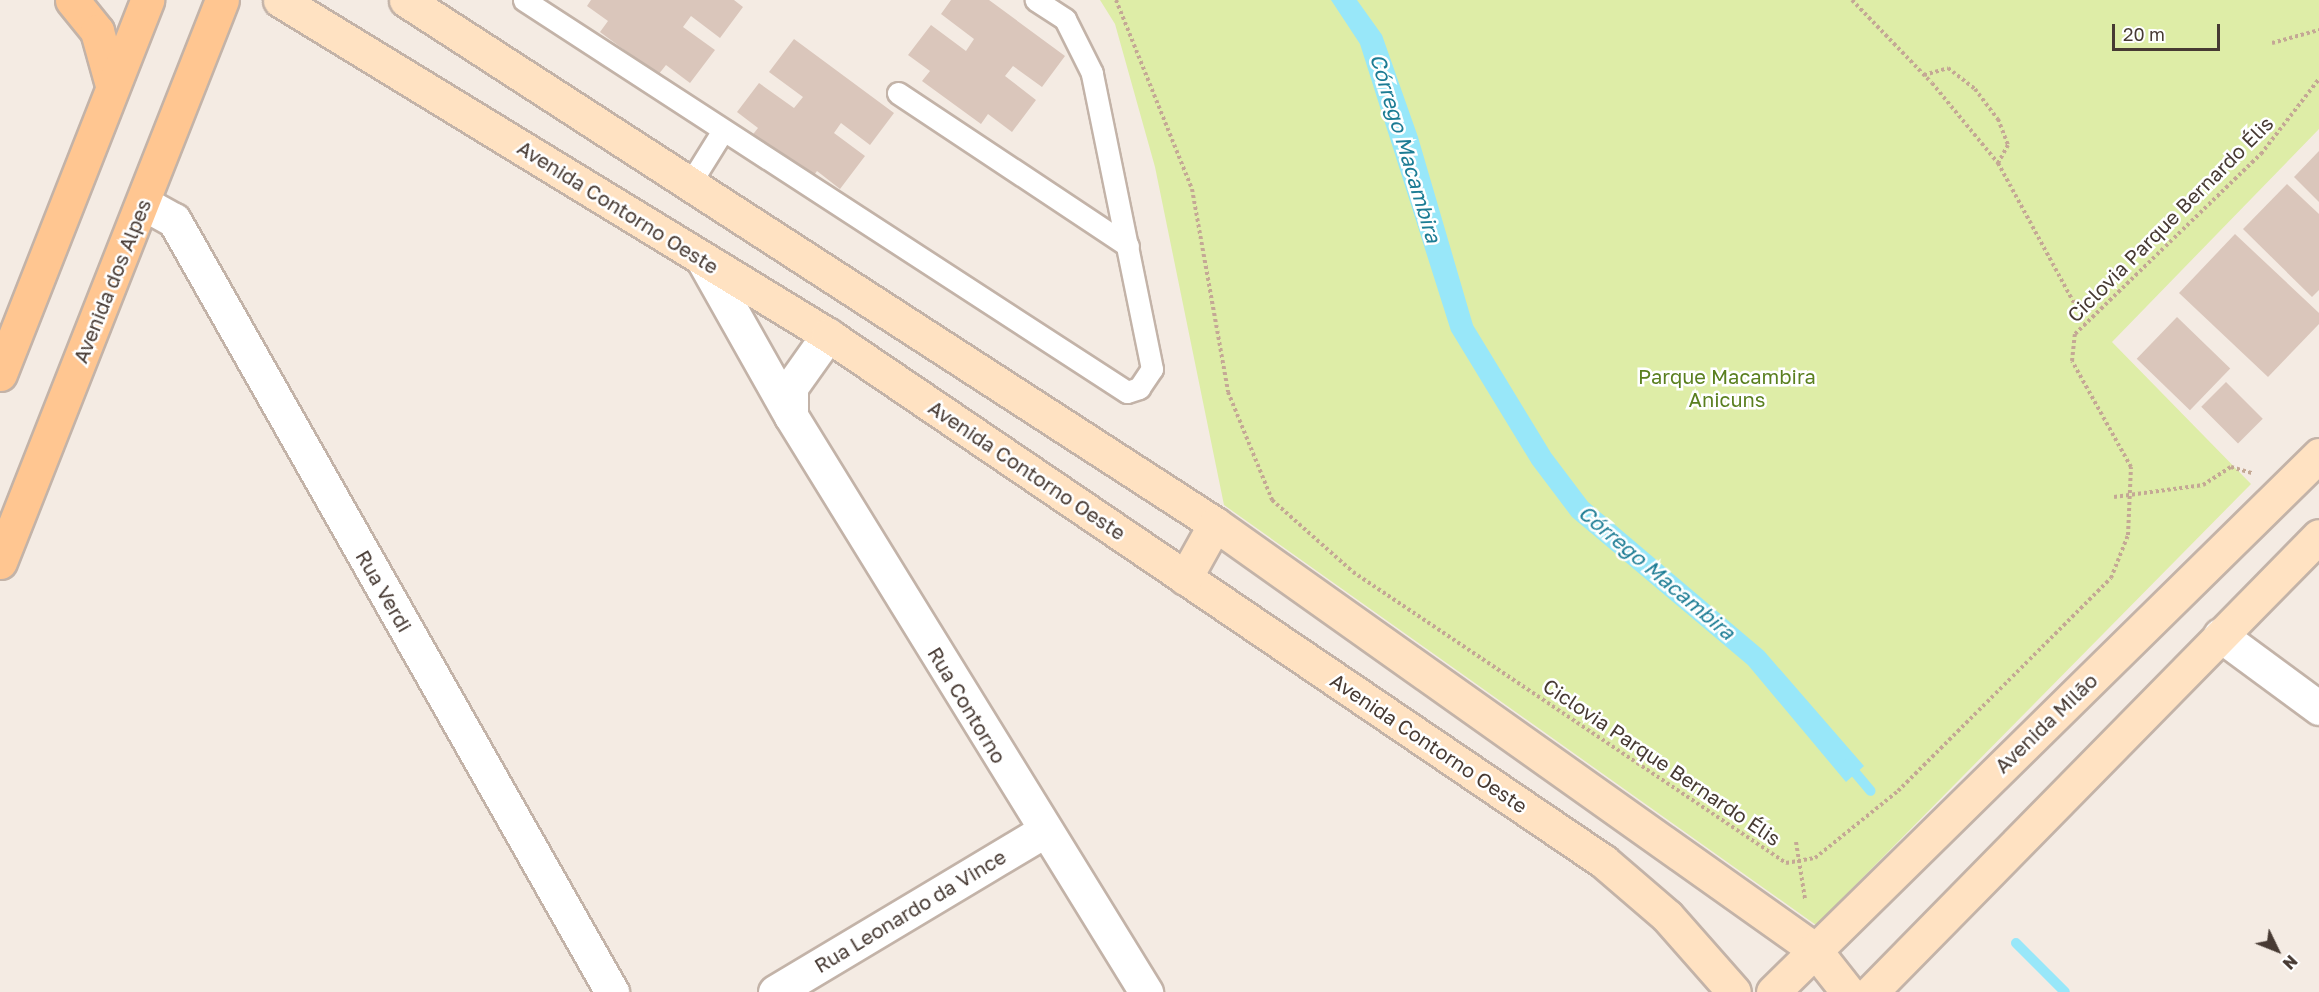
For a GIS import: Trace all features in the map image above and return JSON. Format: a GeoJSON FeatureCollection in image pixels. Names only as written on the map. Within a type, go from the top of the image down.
{"type":"FeatureCollection","features":[{"type":"Feature","properties":{"kind":"main road"},"geometry":{"type":"LineString","coordinates":[[72,0],[98,31],[112,85]]}},
{"type":"Feature","properties":{"kind":"main road"},"geometry":{"type":"LineString","coordinates":[[0,374],[147,0]]}},
{"type":"Feature","properties":{"kind":"main road","name":"Avenida dos Alpes"},"geometry":{"type":"LineString","coordinates":[[0,562],[222,0]]}},
{"type":"Feature","properties":{"kind":"main road","name":"Avenida Contorno Oeste"},"geometry":{"type":"LineString","coordinates":[[280,0],[828,335],[1603,861],[1667,916],[1734,992]]}},
{"type":"Feature","properties":{"kind":"main road"},"geometry":{"type":"LineString","coordinates":[[406,0],[688,185],[1215,524],[1814,949],[1848,992]]}},
{"type":"Feature","properties":{"kind":"main road","name":"Avenida Milão"},"geometry":{"type":"LineString","coordinates":[[1773,992],[1814,949],[2319,456]]}},
{"type":"Feature","properties":{"kind":"main road"},"geometry":{"type":"LineString","coordinates":[[1185,578],[1215,524]]}},
{"type":"Feature","properties":{"kind":"main road"},"geometry":{"type":"LineString","coordinates":[[1871,992],[2319,536]]}},
{"type":"Feature","properties":{"kind":"street","name":"Rua Verdi"},"geometry":{"type":"LineString","coordinates":[[143,203],[174,220],[612,992]]}},
{"type":"Feature","properties":{"kind":"street","name":"Rua Contorno"},"geometry":{"type":"LineString","coordinates":[[703,260],[791,416],[1044,831],[1146,992]]}},
{"type":"Feature","properties":{"kind":"street"},"geometry":{"type":"LineString","coordinates":[[791,416],[791,387],[828,335]]}},
{"type":"Feature","properties":{"kind":"street"},"geometry":{"type":"LineString","coordinates":[[2220,635],[2319,708]]}},
{"type":"Feature","properties":{"kind":"street","name":"Rua Leonardo da Vince"},"geometry":{"type":"LineString","coordinates":[[775,992],[1044,831]]}},
{"type":"Feature","properties":{"kind":"lane"},"geometry":{"type":"LineString","coordinates":[[524,0],[722,132],[1127,392],[1138,388],[1152,369],[1092,73],[1065,19],[1036,0]]}},
{"type":"Feature","properties":{"kind":"lane"},"geometry":{"type":"LineString","coordinates":[[898,93],[1128,246]]}},
{"type":"Feature","properties":{"kind":"lane"},"geometry":{"type":"LineString","coordinates":[[688,185],[722,132]]}},
{"type":"Feature","properties":{"kind":"path","name":"Ciclovia Parque Bernardo Élis"},"geometry":{"type":"LineString","coordinates":[[1116,0],[1192,189],[1228,392],[1272,500],[1353,572],[1748,841],[1786,862],[1815,858],[1843,838],[1898,791],[2111,578],[2128,535],[2133,494],[2131,467],[2072,361],[2075,334],[2260,154],[2319,80]]}},
{"type":"Feature","properties":{"kind":"path"},"geometry":{"type":"LineString","coordinates":[[1852,0],[1924,75],[1998,163],[2075,305]]}},
{"type":"Feature","properties":{"kind":"path"},"geometry":{"type":"LineString","coordinates":[[2272,43],[2319,30]]}},
{"type":"Feature","properties":{"kind":"path"},"geometry":{"type":"LineString","coordinates":[[1924,75],[1948,68],[1975,89],[1998,119],[2008,145],[1998,163]]}},
{"type":"Feature","properties":{"kind":"path"},"geometry":{"type":"LineString","coordinates":[[2114,497],[2203,485],[2230,466],[2290,485]]}},
{"type":"Feature","properties":{"kind":"path"},"geometry":{"type":"LineString","coordinates":[[1796,842],[1802,860],[1805,906]]}},
{"type":"Feature","properties":{"kind":"green space","name":"Parque Macambira Anicuns"},"geometry":{"type":"Polygon","coordinates":[[[1100,0],[2319,0],[2319,129],[2112,342],[2251,484],[1816,925],[1224,505],[1155,167],[1115,24],[1100,0]]]}},
{"type":"Feature","properties":{"kind":"water"},"geometry":{"type":"Polygon","coordinates":[[[1331,0],[1357,0],[1382,35],[1418,137],[1473,325],[1551,453],[1588,502],[1764,651],[1864,766],[1846,782],[1748,665],[1572,517],[1532,464],[1451,331],[1360,44],[1331,0]]]}},
{"type":"Feature","properties":{"kind":"building"},"geometry":{"type":"Polygon","coordinates":[[[591,0],[734,0],[743,7],[720,38],[691,16],[683,27],[715,50],[690,83],[666,65],[658,75],[600,32],[608,21],[587,6],[591,0]]]}},
{"type":"Feature","properties":{"kind":"building"},"geometry":{"type":"Polygon","coordinates":[[[951,0],[989,0],[1065,56],[1042,87],[1013,66],[1005,76],[1036,100],[1012,132],[988,114],[981,124],[922,81],[930,71],[908,55],[931,25],[966,51],[974,39],[941,14],[951,0]]]}},
{"type":"Feature","properties":{"kind":"building"},"geometry":{"type":"Polygon","coordinates":[[[794,39],[894,113],[870,145],[841,123],[834,133],[865,156],[840,189],[817,171],[809,182],[750,138],[758,128],[737,112],[759,83],[794,108],[803,97],[769,72],[794,39]]]}},
{"type":"Feature","properties":{"kind":"building"},"geometry":{"type":"Polygon","coordinates":[[[2319,151],[2319,202],[2294,177],[2319,151]]]}},
{"type":"Feature","properties":{"kind":"building"},"geometry":{"type":"Polygon","coordinates":[[[2287,184],[2319,214],[2319,290],[2312,297],[2243,229],[2287,184]]]}},
{"type":"Feature","properties":{"kind":"building"},"geometry":{"type":"Polygon","coordinates":[[[2235,234],[2319,313],[2319,324],[2268,377],[2179,293],[2235,234]]]}},
{"type":"Feature","properties":{"kind":"building"},"geometry":{"type":"Polygon","coordinates":[[[2177,317],[2230,368],[2190,410],[2137,359],[2177,317]]]}},
{"type":"Feature","properties":{"kind":"building"},"geometry":{"type":"Polygon","coordinates":[[[2226,382],[2263,419],[2238,444],[2201,407],[2226,382]]]}},
{"type":"Feature","properties":{"kind":"waterway","name":"Córrego Macambira"},"geometry":{"type":"LineString","coordinates":[[1848,764],[1871,791]]}},
{"type":"Feature","properties":{"kind":"waterway","name":"Córrego Macambira"},"geometry":{"type":"LineString","coordinates":[[2016,943],[2065,992]]}}]}
